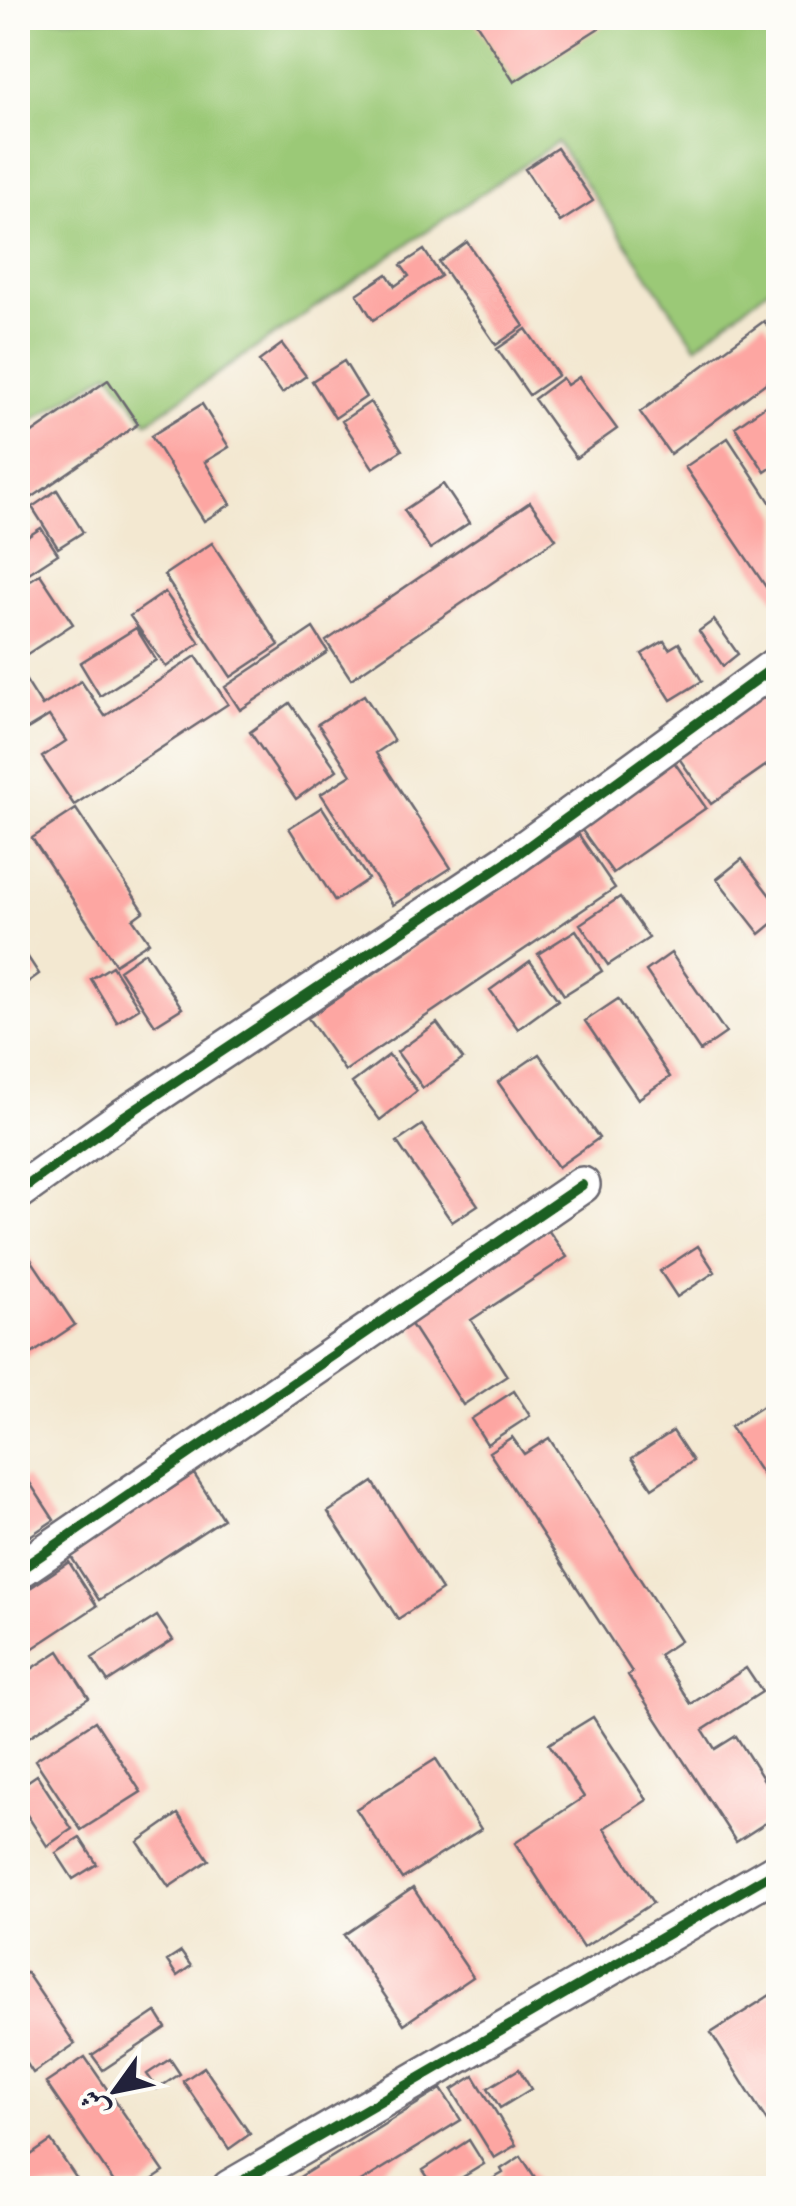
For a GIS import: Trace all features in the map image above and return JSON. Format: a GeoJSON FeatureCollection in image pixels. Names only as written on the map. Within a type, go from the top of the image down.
{"type":"FeatureCollection","features":[{"type":"Feature","properties":{"kind":"street"},"geometry":{"type":"LineString","coordinates":[[18,1192],[123,1117],[508,861],[778,664]]}},
{"type":"Feature","properties":{"kind":"street"},"geometry":{"type":"LineString","coordinates":[[18,1572],[582,1186]]}},
{"type":"Feature","properties":{"kind":"street"},"geometry":{"type":"LineString","coordinates":[[230,2188],[778,1870]]}},
{"type":"Feature","properties":{"kind":"green space"},"geometry":{"type":"Polygon","coordinates":[[[23,18],[778,18],[778,281],[696,346],[557,142],[147,422],[110,372],[18,430],[18,38],[23,18]]]}},
{"type":"Feature","properties":{"kind":"building"},"geometry":{"type":"Polygon","coordinates":[[[473,18],[608,18],[610,21],[514,82],[473,18]]]}},
{"type":"Feature","properties":{"kind":"building"},"geometry":{"type":"Polygon","coordinates":[[[557,148],[593,201],[560,222],[525,169],[557,148]]]}},
{"type":"Feature","properties":{"kind":"building"},"geometry":{"type":"Polygon","coordinates":[[[467,242],[524,326],[496,345],[439,262],[467,242]]]}},
{"type":"Feature","properties":{"kind":"building"},"geometry":{"type":"Polygon","coordinates":[[[424,250],[441,276],[373,320],[357,294],[387,274],[395,286],[409,276],[401,265],[424,250]]]}},
{"type":"Feature","properties":{"kind":"building"},"geometry":{"type":"Polygon","coordinates":[[[764,321],[778,341],[778,374],[670,454],[640,412],[764,321]]]}},
{"type":"Feature","properties":{"kind":"building"},"geometry":{"type":"Polygon","coordinates":[[[526,329],[558,375],[529,395],[497,349],[526,329]]]}},
{"type":"Feature","properties":{"kind":"building"},"geometry":{"type":"Polygon","coordinates":[[[282,344],[306,376],[282,393],[259,361],[282,344]]]}},
{"type":"Feature","properties":{"kind":"building"},"geometry":{"type":"Polygon","coordinates":[[[344,361],[366,397],[335,418],[312,381],[344,361]]]}},
{"type":"Feature","properties":{"kind":"building"},"geometry":{"type":"Polygon","coordinates":[[[579,377],[617,429],[576,458],[534,399],[562,378],[567,385],[579,377]]]}},
{"type":"Feature","properties":{"kind":"building"},"geometry":{"type":"Polygon","coordinates":[[[108,380],[138,424],[27,501],[18,487],[18,443],[108,380]]]}},
{"type":"Feature","properties":{"kind":"building"},"geometry":{"type":"Polygon","coordinates":[[[778,397],[778,463],[765,472],[735,427],[778,397]]]}},
{"type":"Feature","properties":{"kind":"building"},"geometry":{"type":"Polygon","coordinates":[[[370,402],[402,450],[373,468],[342,421],[370,402]]]}},
{"type":"Feature","properties":{"kind":"building"},"geometry":{"type":"Polygon","coordinates":[[[202,404],[229,447],[205,462],[231,504],[204,521],[151,436],[202,404]]]}},
{"type":"Feature","properties":{"kind":"building"},"geometry":{"type":"Polygon","coordinates":[[[728,438],[778,514],[778,596],[774,599],[685,467],[728,438]]]}},
{"type":"Feature","properties":{"kind":"building"},"geometry":{"type":"Polygon","coordinates":[[[443,484],[469,523],[430,549],[404,510],[443,484]]]}},
{"type":"Feature","properties":{"kind":"building"},"geometry":{"type":"Polygon","coordinates":[[[57,490],[83,532],[58,548],[32,507],[57,490]]]}},
{"type":"Feature","properties":{"kind":"building"},"geometry":{"type":"Polygon","coordinates":[[[530,502],[556,539],[351,679],[326,641],[530,502]]]}},
{"type":"Feature","properties":{"kind":"building"},"geometry":{"type":"Polygon","coordinates":[[[41,528],[58,554],[18,580],[18,543],[41,528]]]}},
{"type":"Feature","properties":{"kind":"building"},"geometry":{"type":"Polygon","coordinates":[[[212,543],[279,645],[231,677],[164,575],[212,543]]]}},
{"type":"Feature","properties":{"kind":"building"},"geometry":{"type":"Polygon","coordinates":[[[40,574],[73,624],[18,660],[18,588],[40,574]]]}},
{"type":"Feature","properties":{"kind":"building"},"geometry":{"type":"Polygon","coordinates":[[[165,592],[200,643],[166,667],[130,616],[165,592]]]}},
{"type":"Feature","properties":{"kind":"building"},"geometry":{"type":"Polygon","coordinates":[[[714,620],[738,654],[723,666],[699,631],[714,620]]]}},
{"type":"Feature","properties":{"kind":"building"},"geometry":{"type":"Polygon","coordinates":[[[136,628],[156,660],[100,696],[80,663],[136,628]]]}},
{"type":"Feature","properties":{"kind":"building"},"geometry":{"type":"Polygon","coordinates":[[[313,628],[328,652],[240,710],[225,687],[313,628]]]}},
{"type":"Feature","properties":{"kind":"building"},"geometry":{"type":"Polygon","coordinates":[[[664,641],[669,649],[679,643],[702,681],[671,700],[642,654],[664,641]]]}},
{"type":"Feature","properties":{"kind":"building"},"geometry":{"type":"Polygon","coordinates":[[[196,656],[228,704],[74,805],[42,757],[66,741],[49,716],[24,731],[18,720],[18,668],[42,706],[81,681],[105,716],[196,656]]]}},
{"type":"Feature","properties":{"kind":"building"},"geometry":{"type":"Polygon","coordinates":[[[778,681],[778,757],[711,804],[676,754],[778,681]]]}},
{"type":"Feature","properties":{"kind":"building"},"geometry":{"type":"Polygon","coordinates":[[[364,695],[394,741],[376,753],[451,868],[393,905],[321,794],[351,775],[318,724],[364,695]]]}},
{"type":"Feature","properties":{"kind":"building"},"geometry":{"type":"Polygon","coordinates":[[[290,703],[337,770],[296,799],[250,732],[290,703]]]}},
{"type":"Feature","properties":{"kind":"building"},"geometry":{"type":"Polygon","coordinates":[[[670,756],[706,808],[613,873],[576,822],[670,756]]]}},
{"type":"Feature","properties":{"kind":"building"},"geometry":{"type":"Polygon","coordinates":[[[322,807],[368,879],[335,901],[289,828],[322,807]]]}},
{"type":"Feature","properties":{"kind":"building"},"geometry":{"type":"Polygon","coordinates":[[[76,809],[144,911],[133,919],[149,942],[115,964],[32,838],[76,809]]]}},
{"type":"Feature","properties":{"kind":"building"},"geometry":{"type":"Polygon","coordinates":[[[579,835],[615,888],[345,1071],[308,1018],[579,835]]]}},
{"type":"Feature","properties":{"kind":"building"},"geometry":{"type":"Polygon","coordinates":[[[742,859],[778,906],[778,919],[760,934],[717,879],[742,859]]]}},
{"type":"Feature","properties":{"kind":"building"},"geometry":{"type":"Polygon","coordinates":[[[620,897],[649,938],[608,965],[580,924],[620,897]]]}},
{"type":"Feature","properties":{"kind":"building"},"geometry":{"type":"Polygon","coordinates":[[[576,930],[602,971],[564,995],[538,954],[576,930]]]}},
{"type":"Feature","properties":{"kind":"building"},"geometry":{"type":"Polygon","coordinates":[[[18,942],[39,974],[18,989],[18,942]]]}},
{"type":"Feature","properties":{"kind":"building"},"geometry":{"type":"Polygon","coordinates":[[[145,952],[182,1008],[155,1025],[119,970],[145,952]]]}},
{"type":"Feature","properties":{"kind":"building"},"geometry":{"type":"Polygon","coordinates":[[[671,953],[726,1033],[700,1051],[646,971],[671,953]]]}},
{"type":"Feature","properties":{"kind":"building"},"geometry":{"type":"Polygon","coordinates":[[[530,961],[558,1000],[518,1029],[490,990],[530,961]]]}},
{"type":"Feature","properties":{"kind":"building"},"geometry":{"type":"Polygon","coordinates":[[[112,966],[139,1008],[117,1022],[91,979],[112,966]]]}},
{"type":"Feature","properties":{"kind":"building"},"geometry":{"type":"Polygon","coordinates":[[[618,999],[670,1077],[638,1099],[585,1021],[618,999]]]}},
{"type":"Feature","properties":{"kind":"building"},"geometry":{"type":"Polygon","coordinates":[[[437,1023],[463,1059],[423,1088],[397,1052],[437,1023]]]}},
{"type":"Feature","properties":{"kind":"building"},"geometry":{"type":"Polygon","coordinates":[[[539,1054],[599,1138],[558,1167],[498,1082],[539,1054]]]}},
{"type":"Feature","properties":{"kind":"building"},"geometry":{"type":"Polygon","coordinates":[[[389,1055],[417,1091],[380,1120],[352,1083],[389,1055]]]}},
{"type":"Feature","properties":{"kind":"building"},"geometry":{"type":"Polygon","coordinates":[[[422,1125],[478,1205],[452,1222],[397,1142],[422,1125]]]}},
{"type":"Feature","properties":{"kind":"building"},"geometry":{"type":"Polygon","coordinates":[[[546,1227],[567,1257],[471,1320],[507,1376],[463,1405],[407,1318],[546,1227]]]}},
{"type":"Feature","properties":{"kind":"building"},"geometry":{"type":"Polygon","coordinates":[[[18,1240],[75,1325],[18,1363],[18,1240]]]}},
{"type":"Feature","properties":{"kind":"building"},"geometry":{"type":"Polygon","coordinates":[[[698,1246],[715,1272],[677,1297],[660,1271],[698,1246]]]}},
{"type":"Feature","properties":{"kind":"building"},"geometry":{"type":"Polygon","coordinates":[[[514,1391],[530,1416],[487,1444],[471,1419],[514,1391]]]}},
{"type":"Feature","properties":{"kind":"building"},"geometry":{"type":"Polygon","coordinates":[[[778,1396],[778,1472],[766,1480],[730,1427],[778,1396]]]}},
{"type":"Feature","properties":{"kind":"building"},"geometry":{"type":"Polygon","coordinates":[[[673,1431],[693,1461],[652,1488],[632,1458],[673,1431]]]}},
{"type":"Feature","properties":{"kind":"building"},"geometry":{"type":"Polygon","coordinates":[[[512,1437],[524,1454],[549,1438],[680,1641],[659,1655],[691,1704],[746,1668],[762,1692],[703,1730],[715,1749],[736,1736],[778,1802],[778,1815],[736,1842],[628,1675],[632,1672],[489,1452],[512,1437]]]}},
{"type":"Feature","properties":{"kind":"building"},"geometry":{"type":"Polygon","coordinates":[[[194,1474],[223,1519],[99,1600],[70,1555],[194,1474]]]}},
{"type":"Feature","properties":{"kind":"building"},"geometry":{"type":"Polygon","coordinates":[[[26,1477],[54,1520],[18,1544],[18,1482],[26,1477]]]}},
{"type":"Feature","properties":{"kind":"building"},"geometry":{"type":"Polygon","coordinates":[[[373,1482],[442,1590],[398,1619],[328,1512],[373,1482]]]}},
{"type":"Feature","properties":{"kind":"building"},"geometry":{"type":"Polygon","coordinates":[[[69,1562],[97,1606],[18,1658],[18,1596],[69,1562]]]}},
{"type":"Feature","properties":{"kind":"building"},"geometry":{"type":"Polygon","coordinates":[[[157,1616],[173,1640],[108,1682],[92,1658],[157,1616]]]}},
{"type":"Feature","properties":{"kind":"building"},"geometry":{"type":"Polygon","coordinates":[[[59,1651],[89,1698],[21,1742],[18,1678],[59,1651]]]}},
{"type":"Feature","properties":{"kind":"building"},"geometry":{"type":"Polygon","coordinates":[[[593,1717],[647,1800],[604,1828],[653,1903],[583,1948],[515,1843],[584,1797],[549,1744],[593,1717]]]}},
{"type":"Feature","properties":{"kind":"building"},"geometry":{"type":"Polygon","coordinates":[[[95,1721],[141,1792],[81,1830],[35,1760],[95,1721]]]}},
{"type":"Feature","properties":{"kind":"building"},"geometry":{"type":"Polygon","coordinates":[[[436,1759],[481,1829],[402,1879],[356,1809],[436,1759]]]}},
{"type":"Feature","properties":{"kind":"building"},"geometry":{"type":"Polygon","coordinates":[[[37,1775],[72,1829],[47,1846],[18,1801],[18,1788],[37,1775]]]}},
{"type":"Feature","properties":{"kind":"building"},"geometry":{"type":"Polygon","coordinates":[[[178,1814],[209,1860],[169,1887],[138,1842],[178,1814]]]}},
{"type":"Feature","properties":{"kind":"building"},"geometry":{"type":"Polygon","coordinates":[[[80,1838],[97,1864],[73,1879],[56,1853],[80,1838]]]}},
{"type":"Feature","properties":{"kind":"building"},"geometry":{"type":"Polygon","coordinates":[[[413,1888],[473,1977],[404,2024],[344,1935],[413,1888]]]}},
{"type":"Feature","properties":{"kind":"building"},"geometry":{"type":"Polygon","coordinates":[[[181,1952],[191,1966],[177,1976],[167,1961],[181,1952]]]}},
{"type":"Feature","properties":{"kind":"building"},"geometry":{"type":"Polygon","coordinates":[[[26,1972],[75,2044],[33,2073],[18,2050],[18,1978],[26,1972]]]}},
{"type":"Feature","properties":{"kind":"building"},"geometry":{"type":"Polygon","coordinates":[[[778,1990],[778,2132],[775,2134],[711,2033],[778,1990]]]}},
{"type":"Feature","properties":{"kind":"building"},"geometry":{"type":"Polygon","coordinates":[[[156,2012],[166,2028],[103,2070],[92,2055],[156,2012]]]}},
{"type":"Feature","properties":{"kind":"building"},"geometry":{"type":"Polygon","coordinates":[[[85,2057],[164,2172],[140,2188],[118,2188],[46,2083],[85,2057]]]}},
{"type":"Feature","properties":{"kind":"building"},"geometry":{"type":"Polygon","coordinates":[[[170,2059],[180,2074],[157,2089],[147,2074],[170,2059]]]}},
{"type":"Feature","properties":{"kind":"building"},"geometry":{"type":"Polygon","coordinates":[[[204,2067],[250,2134],[229,2149],[183,2081],[204,2067]]]}},
{"type":"Feature","properties":{"kind":"building"},"geometry":{"type":"Polygon","coordinates":[[[519,2069],[531,2089],[500,2108],[488,2088],[519,2069]]]}},
{"type":"Feature","properties":{"kind":"building"},"geometry":{"type":"Polygon","coordinates":[[[474,2076],[516,2145],[494,2158],[452,2090],[474,2076]]]}},
{"type":"Feature","properties":{"kind":"building"},"geometry":{"type":"Polygon","coordinates":[[[441,2089],[461,2120],[351,2188],[282,2188],[441,2089]]]}},
{"type":"Feature","properties":{"kind":"building"},"geometry":{"type":"Polygon","coordinates":[[[469,2140],[484,2164],[445,2188],[435,2188],[423,2170],[469,2140]]]}},
{"type":"Feature","properties":{"kind":"building"},"geometry":{"type":"Polygon","coordinates":[[[51,2141],[83,2188],[24,2188],[18,2179],[18,2164],[51,2141]]]}},
{"type":"Feature","properties":{"kind":"building"},"geometry":{"type":"Polygon","coordinates":[[[521,2156],[542,2188],[477,2188],[503,2173],[501,2169],[521,2156]]]}},
{"type":"Feature","properties":{"kind":"cycle path"},"geometry":{"type":"LineString","coordinates":[[18,1192],[123,1117],[508,861],[778,664]]}},
{"type":"Feature","properties":{"kind":"cycle path"},"geometry":{"type":"LineString","coordinates":[[18,1571],[582,1185]]}},
{"type":"Feature","properties":{"kind":"cycle path"},"geometry":{"type":"LineString","coordinates":[[230,2188],[778,1870]]}}]}
